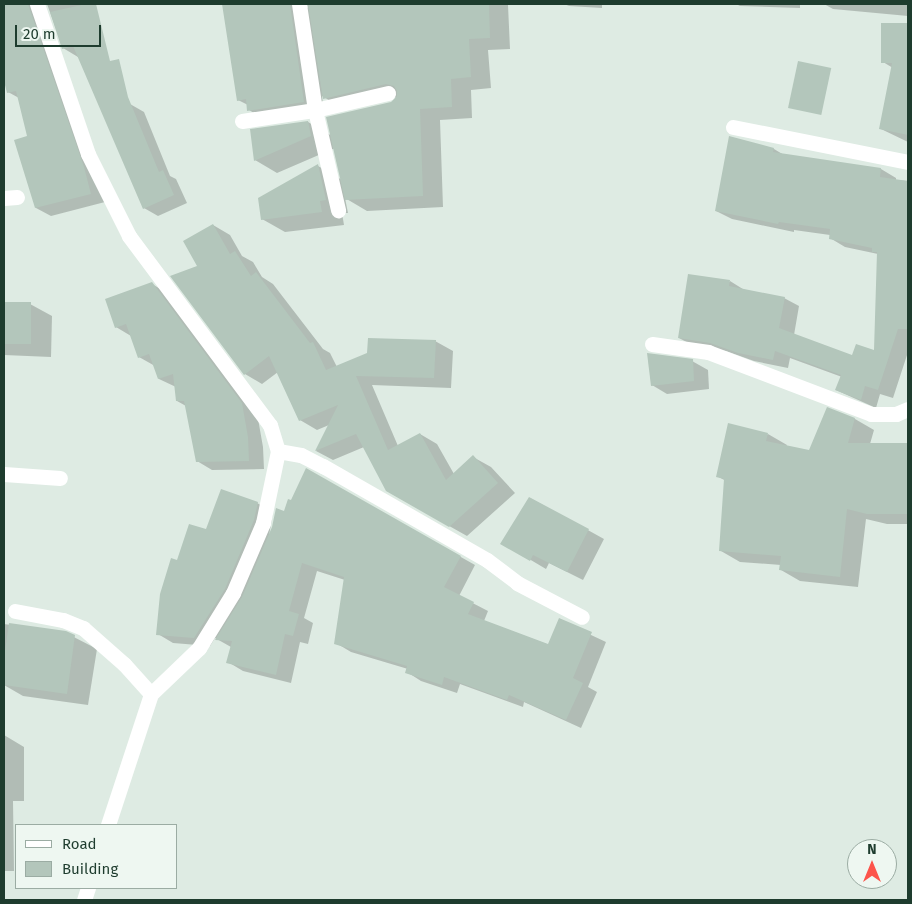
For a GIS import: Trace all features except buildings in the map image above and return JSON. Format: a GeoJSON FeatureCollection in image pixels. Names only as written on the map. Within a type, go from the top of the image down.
{"type":"FeatureCollection","features":[{"type":"Feature","properties":{"kind":"street"},"geometry":{"type":"LineString","coordinates":[[37,4],[88,154],[129,236],[270,425],[278,451],[263,523],[233,594],[199,648],[150,694],[108,824]]}},
{"type":"Feature","properties":{"kind":"street"},"geometry":{"type":"LineString","coordinates":[[299,4],[316,110],[338,210]]}},
{"type":"Feature","properties":{"kind":"street"},"geometry":{"type":"LineString","coordinates":[[242,121],[316,110],[388,93]]}},
{"type":"Feature","properties":{"kind":"street"},"geometry":{"type":"LineString","coordinates":[[734,127],[908,162]]}},
{"type":"Feature","properties":{"kind":"street"},"geometry":{"type":"LineString","coordinates":[[652,344],[708,352],[871,414],[896,414],[908,409]]}},
{"type":"Feature","properties":{"kind":"street"},"geometry":{"type":"LineString","coordinates":[[278,451],[301,455],[332,471],[486,560],[517,583],[582,617]]}},
{"type":"Feature","properties":{"kind":"street"},"geometry":{"type":"LineString","coordinates":[[4,474],[60,478]]}},
{"type":"Feature","properties":{"kind":"street"},"geometry":{"type":"LineString","coordinates":[[14,611],[63,620],[83,628],[124,664],[150,694]]}}]}
